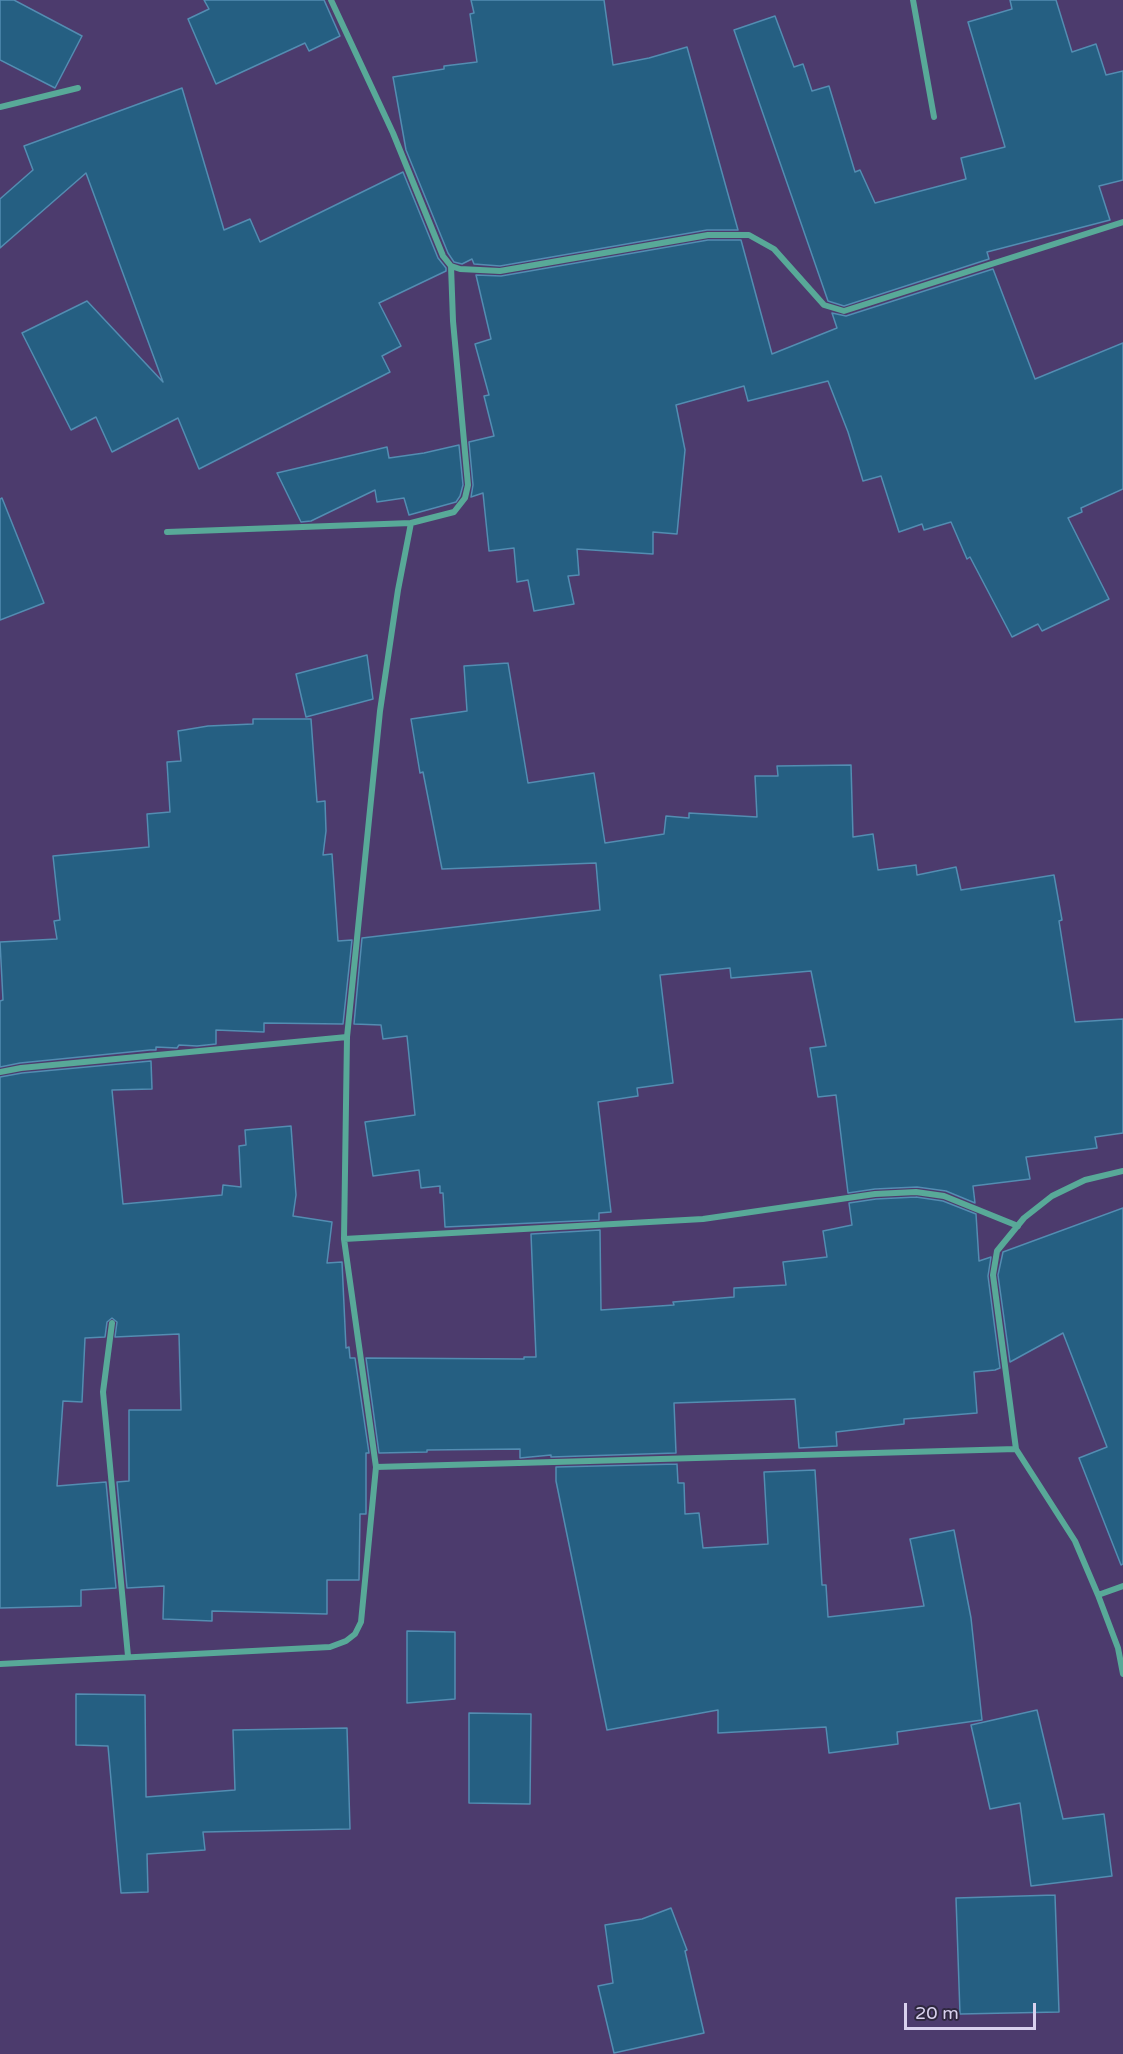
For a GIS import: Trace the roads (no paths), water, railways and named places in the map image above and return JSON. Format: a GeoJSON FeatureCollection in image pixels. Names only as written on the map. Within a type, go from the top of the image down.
{"type":"FeatureCollection","features":[{"type":"Feature","properties":{"kind":"street"},"geometry":{"type":"LineString","coordinates":[[331,0],[393,133],[443,256],[451,266],[460,269],[500,271],[708,235],[749,235],[774,249],[824,305],[844,311],[1123,222]]}},
{"type":"Feature","properties":{"kind":"street"},"geometry":{"type":"LineString","coordinates":[[913,0],[934,117]]}},
{"type":"Feature","properties":{"kind":"street"},"geometry":{"type":"LineString","coordinates":[[0,107],[78,88]]}},
{"type":"Feature","properties":{"kind":"street"},"geometry":{"type":"LineString","coordinates":[[167,532],[411,523],[454,512],[465,498],[468,485],[453,321],[451,266]]}},
{"type":"Feature","properties":{"kind":"street"},"geometry":{"type":"LineString","coordinates":[[0,1664],[330,1647],[346,1641],[355,1634],[361,1622],[376,1467],[344,1239],[347,1037],[381,711],[398,590],[411,523]]}},
{"type":"Feature","properties":{"kind":"street"},"geometry":{"type":"LineString","coordinates":[[0,1072],[21,1068],[347,1037]]}},
{"type":"Feature","properties":{"kind":"street"},"geometry":{"type":"LineString","coordinates":[[1123,1171],[1085,1180],[1052,1196],[1024,1218],[997,1251],[993,1275],[1016,1449],[1075,1541],[1118,1648],[1123,1674]]}},
{"type":"Feature","properties":{"kind":"street"},"geometry":{"type":"LineString","coordinates":[[344,1239],[703,1219],[875,1194],[916,1192],[944,1196],[1018,1226]]}},
{"type":"Feature","properties":{"kind":"street"},"geometry":{"type":"LineString","coordinates":[[112,1323],[103,1392],[128,1656]]}},
{"type":"Feature","properties":{"kind":"street"},"geometry":{"type":"LineString","coordinates":[[376,1467],[1016,1449]]}},
{"type":"Feature","properties":{"kind":"street"},"geometry":{"type":"LineString","coordinates":[[1098,1595],[1123,1586]]}}]}
